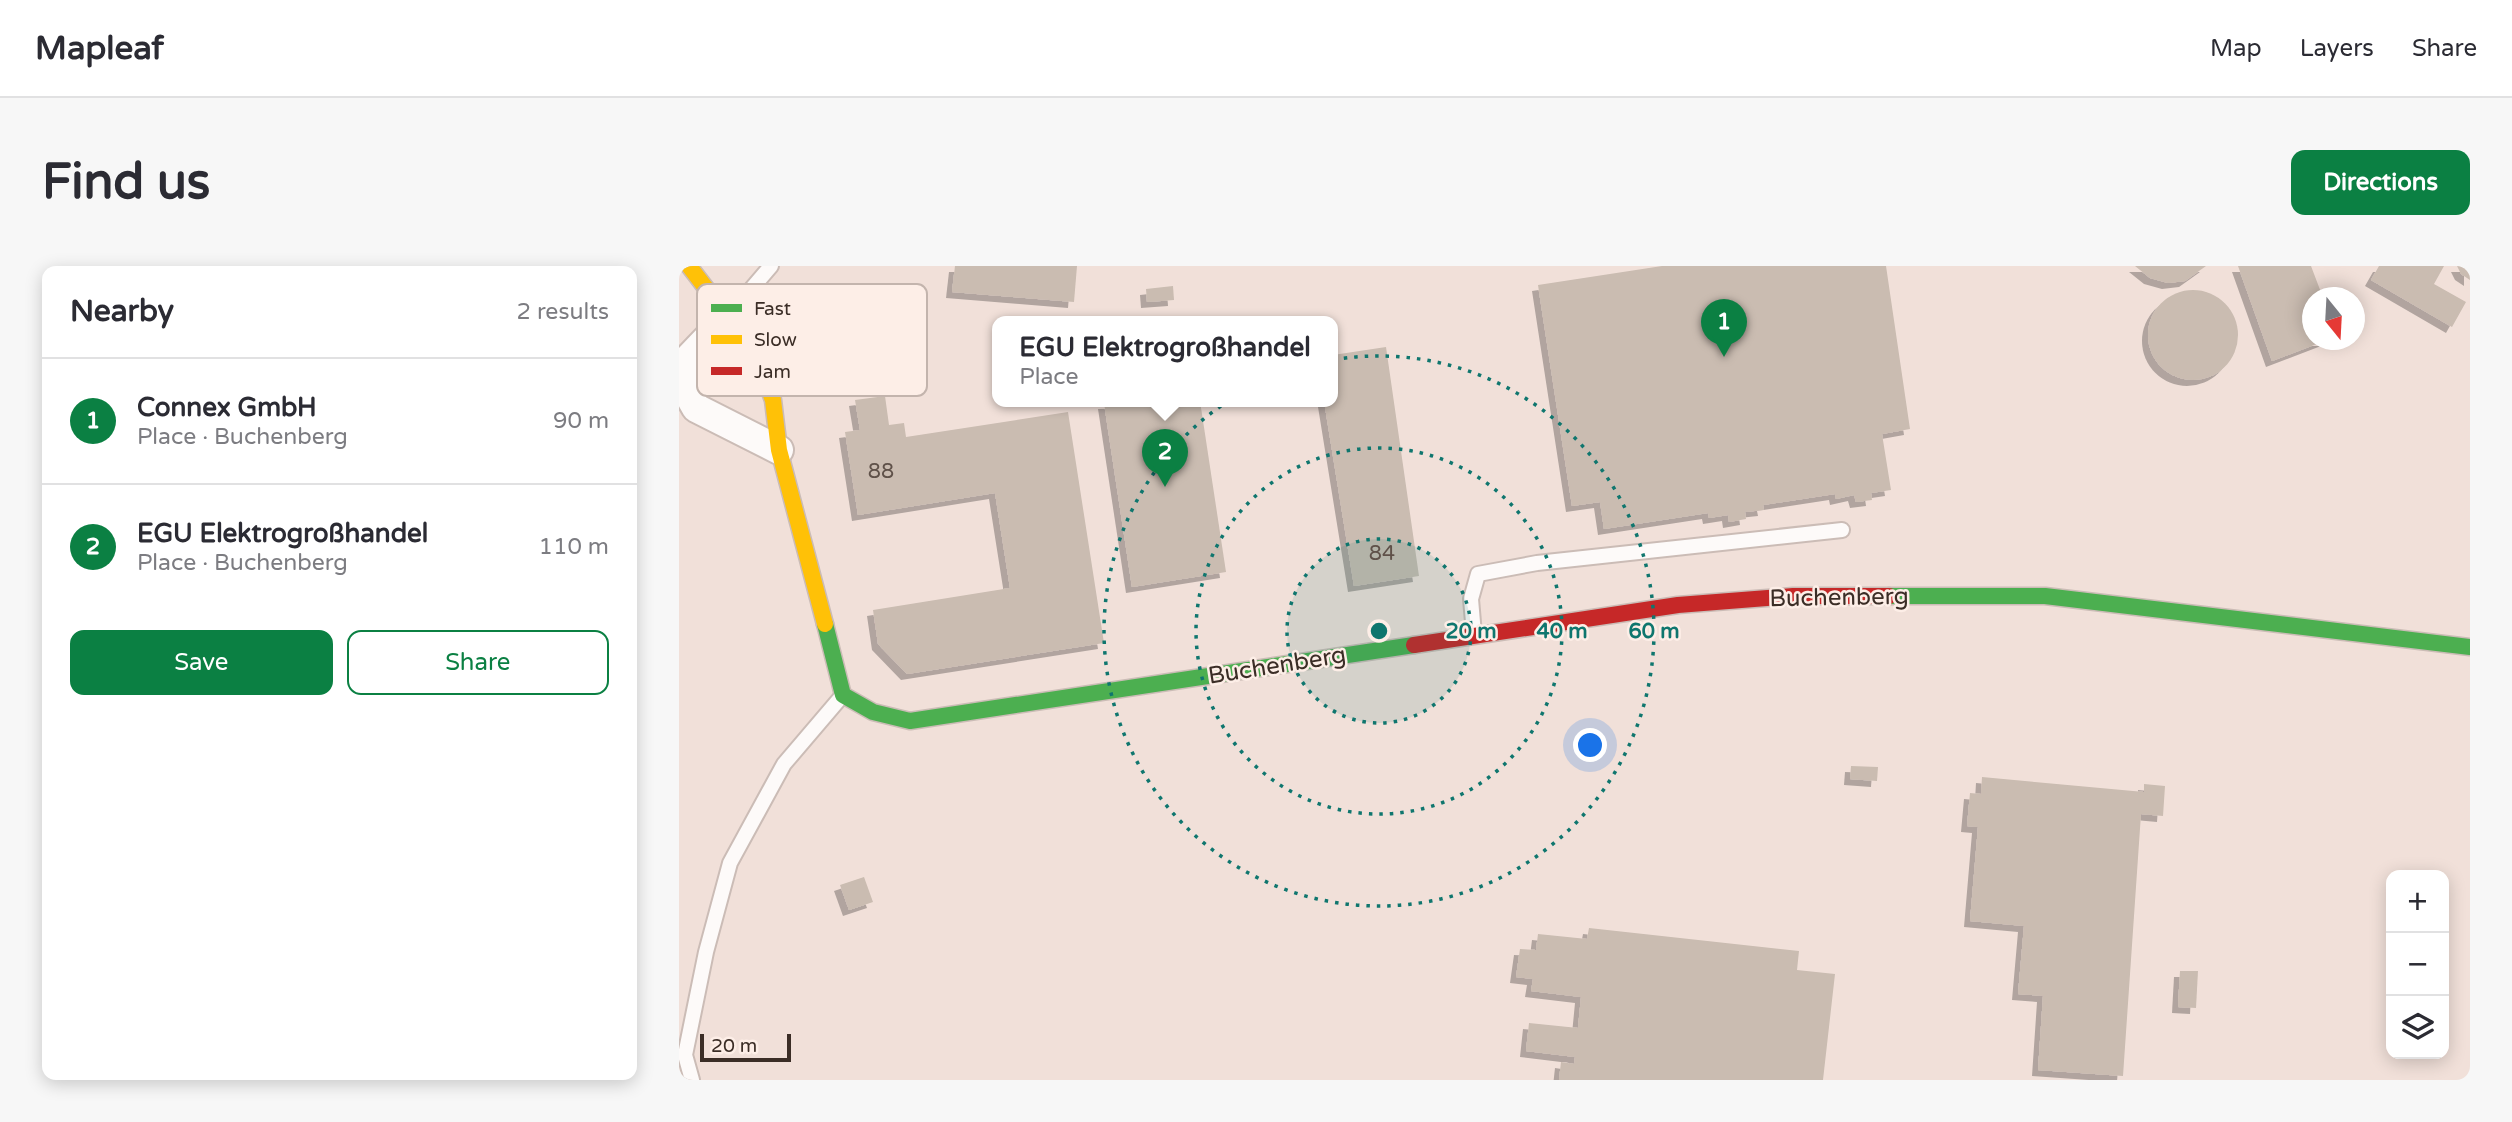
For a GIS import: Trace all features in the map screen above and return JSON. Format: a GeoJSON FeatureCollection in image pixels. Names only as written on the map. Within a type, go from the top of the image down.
{"type":"FeatureCollection","features":[{"type":"Feature","properties":{"kind":"street"},"geometry":{"type":"LineString","coordinates":[[688,266],[703,284]]}},
{"type":"Feature","properties":{"kind":"street"},"geometry":{"type":"LineString","coordinates":[[697,350],[683,365],[682,383],[696,408],[779,450]]}},
{"type":"Feature","properties":{"kind":"street"},"geometry":{"type":"LineString","coordinates":[[771,396],[779,450],[843,695]]}},
{"type":"Feature","properties":{"kind":"street","name":"Buchenberg"},"geometry":{"type":"LineString","coordinates":[[843,695],[873,712],[911,721],[1678,605],[1793,596],[2045,596],[2470,647]]}},
{"type":"Feature","properties":{"kind":"lane"},"geometry":{"type":"LineString","coordinates":[[756,284],[771,266]]}},
{"type":"Feature","properties":{"kind":"lane"},"geometry":{"type":"LineString","coordinates":[[1474,635],[1471,599],[1478,574],[1537,563],[1842,530]]}},
{"type":"Feature","properties":{"kind":"lane"},"geometry":{"type":"LineString","coordinates":[[692,1080],[685,1055],[706,952],[730,863],[784,764],[843,695]]}},
{"type":"Feature","properties":{"kind":"building"},"geometry":{"type":"Polygon","coordinates":[[[955,266],[1077,266],[1074,302],[952,292],[955,266]]]}},
{"type":"Feature","properties":{"kind":"building"},"geometry":{"type":"Polygon","coordinates":[[[1662,266],[1886,266],[1910,429],[1882,434],[1891,490],[1871,493],[1872,500],[1856,502],[1854,495],[1836,499],[1835,494],[1763,505],[1764,510],[1745,512],[1746,519],[1729,522],[1728,515],[1709,518],[1708,513],[1604,529],[1600,502],[1572,506],[1538,285],[1662,266]]]}},
{"type":"Feature","properties":{"kind":"building"},"geometry":{"type":"Polygon","coordinates":[[[2135,266],[2206,266],[2185,281],[2168,283],[2150,278],[2135,266]]]}},
{"type":"Feature","properties":{"kind":"building"},"geometry":{"type":"Polygon","coordinates":[[[2238,266],[2311,266],[2319,287],[2302,287],[2302,350],[2272,361],[2238,266]]]}},
{"type":"Feature","properties":{"kind":"building"},"geometry":{"type":"Polygon","coordinates":[[[2379,266],[2444,266],[2434,284],[2466,302],[2452,327],[2371,280],[2379,266]]]}},
{"type":"Feature","properties":{"kind":"building"},"geometry":{"type":"Polygon","coordinates":[[[2457,266],[2470,266],[2470,280],[2461,274],[2457,266]]]}},
{"type":"Feature","properties":{"kind":"building"},"geometry":{"type":"Polygon","coordinates":[[[1173,286],[1174,300],[1147,302],[1146,289],[1173,286]]]}},
{"type":"Feature","properties":{"kind":"building"},"geometry":{"type":"Polygon","coordinates":[[[2193,290],[2210,293],[2225,303],[2235,318],[2238,335],[2235,352],[2225,367],[2210,377],[2193,380],[2176,377],[2161,367],[2151,352],[2148,335],[2151,318],[2161,303],[2176,293],[2193,290]]]}},
{"type":"Feature","properties":{"kind":"building"},"geometry":{"type":"Polygon","coordinates":[[[1386,347],[1419,576],[1354,586],[1325,407],[1338,407],[1338,354],[1386,347]]]}},
{"type":"Feature","properties":{"kind":"building"},"geometry":{"type":"Polygon","coordinates":[[[885,396],[889,425],[904,423],[906,437],[1068,412],[1104,643],[907,674],[878,644],[873,610],[1010,588],[995,493],[858,515],[845,432],[860,430],[855,400],[885,396]]]}},
{"type":"Feature","properties":{"kind":"building"},"geometry":{"type":"Polygon","coordinates":[[[1105,407],[1201,407],[1226,572],[1132,587],[1105,407]]]}},
{"type":"Feature","properties":{"kind":"building"},"geometry":{"type":"Polygon","coordinates":[[[1851,766],[1878,767],[1877,781],[1850,779],[1851,766]]]}},
{"type":"Feature","properties":{"kind":"building"},"geometry":{"type":"Polygon","coordinates":[[[1982,777],[2144,792],[2144,784],[2165,786],[2163,816],[2141,814],[2123,1076],[2038,1070],[2043,996],[2018,994],[2024,926],[1970,921],[1978,827],[1967,826],[1970,793],[1981,794],[1982,777]]]}},
{"type":"Feature","properties":{"kind":"building"},"geometry":{"type":"Polygon","coordinates":[[[864,877],[873,902],[849,910],[840,885],[864,877]]]}},
{"type":"Feature","properties":{"kind":"building"},"geometry":{"type":"Polygon","coordinates":[[[1589,928],[1799,951],[1797,970],[1835,974],[1823,1080],[1559,1080],[1561,1062],[1574,1064],[1575,1057],[1526,1051],[1529,1023],[1578,1028],[1581,997],[1531,991],[1533,979],[1516,977],[1520,949],[1536,950],[1538,934],[1587,939],[1589,928]]]}},
{"type":"Feature","properties":{"kind":"building"},"geometry":{"type":"Polygon","coordinates":[[[2180,971],[2198,971],[2196,1008],[2178,1007],[2180,971]]]}},
{"type":"Feature","properties":{"kind":"traffic: fast"},"geometry":{"type":"LineString","coordinates":[[1889,596],[2045,596],[2470,647]]}},
{"type":"Feature","properties":{"kind":"traffic: fast"},"geometry":{"type":"LineString","coordinates":[[825,624],[843,695],[873,712],[910,721],[1414,645]]}},
{"type":"Feature","properties":{"kind":"traffic: slow"},"geometry":{"type":"LineString","coordinates":[[689,266],[703,284]]}},
{"type":"Feature","properties":{"kind":"traffic: slow"},"geometry":{"type":"LineString","coordinates":[[771,396],[779,450],[825,624]]}},
{"type":"Feature","properties":{"kind":"traffic: jam"},"geometry":{"type":"LineString","coordinates":[[1414,645],[1678,605],[1793,596],[1889,596]]}},
{"type":"Feature","properties":{"kind":"place","name":"Connex GmbH"},"geometry":{"type":"Point","coordinates":[1724,357]}},
{"type":"Feature","properties":{"kind":"place","name":"EGU Elektrogroßhandel"},"geometry":{"type":"Point","coordinates":[1165,487]}}]}
